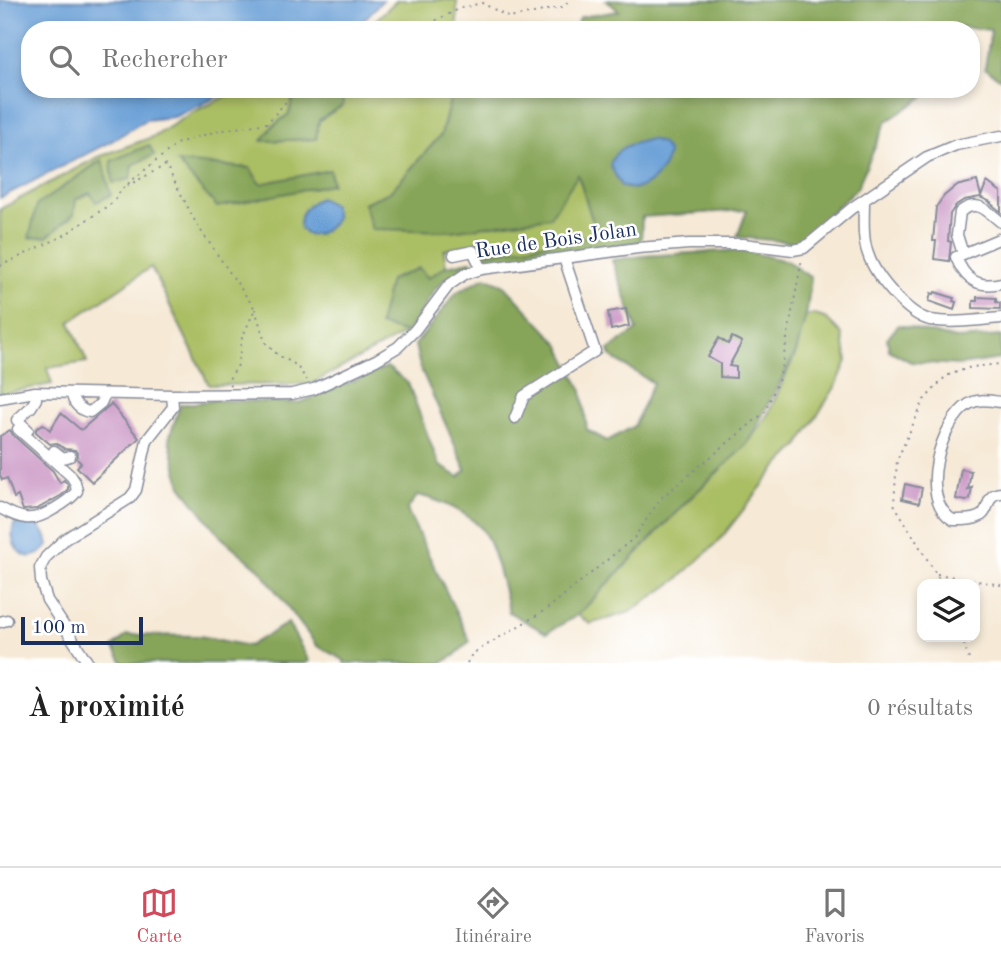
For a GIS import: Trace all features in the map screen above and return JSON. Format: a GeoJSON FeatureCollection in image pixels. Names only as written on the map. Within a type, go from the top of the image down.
{"type":"FeatureCollection","features":[{"type":"Feature","properties":{"kind":"street"},"geometry":{"type":"LineString","coordinates":[[804,248],[864,200],[940,150],[1001,136]]}},
{"type":"Feature","properties":{"kind":"street"},"geometry":{"type":"LineString","coordinates":[[864,200],[868,256],[900,302],[926,319],[946,322],[1001,318]]}},
{"type":"Feature","properties":{"kind":"street"},"geometry":{"type":"LineString","coordinates":[[1001,222],[979,205],[972,205],[960,212],[957,235],[962,273],[970,279],[988,284],[1001,283]]}},
{"type":"Feature","properties":{"kind":"street"},"geometry":{"type":"LineString","coordinates":[[960,256],[1001,238]]}},
{"type":"Feature","properties":{"kind":"street","name":"Rue de Bois Jolan"},"geometry":{"type":"LineString","coordinates":[[0,398],[35,392],[292,394],[314,389],[376,360],[398,346],[415,330],[449,285],[482,268],[689,244],[743,244],[793,250],[804,248]]}},
{"type":"Feature","properties":{"kind":"street"},"geometry":{"type":"LineString","coordinates":[[454,255],[473,251],[482,268]]}},
{"type":"Feature","properties":{"kind":"street"},"geometry":{"type":"LineString","coordinates":[[515,418],[524,396],[595,351],[564,258]]}},
{"type":"Feature","properties":{"kind":"street"},"geometry":{"type":"LineString","coordinates":[[35,392],[36,399],[31,407],[17,420],[63,458],[70,456]]}},
{"type":"Feature","properties":{"kind":"street"},"geometry":{"type":"LineString","coordinates":[[72,393],[74,402],[85,412],[90,412],[102,403],[105,394]]}},
{"type":"Feature","properties":{"kind":"street"},"geometry":{"type":"LineString","coordinates":[[88,663],[47,600],[40,568],[65,539],[130,498],[136,490],[147,440],[173,407],[172,395]]}},
{"type":"Feature","properties":{"kind":"street"},"geometry":{"type":"LineString","coordinates":[[1001,402],[980,400],[960,411],[944,440],[937,460],[934,486],[941,509],[953,520],[983,514],[990,498],[1001,492]]}},
{"type":"Feature","properties":{"kind":"street"},"geometry":{"type":"LineString","coordinates":[[0,508],[18,517],[36,519],[77,491],[71,475],[18,429]]}},
{"type":"Feature","properties":{"kind":"path"},"geometry":{"type":"LineString","coordinates":[[435,21],[461,8],[482,3],[510,18],[562,7],[570,0]]}},
{"type":"Feature","properties":{"kind":"path"},"geometry":{"type":"LineString","coordinates":[[0,266],[63,236],[112,203],[124,187],[178,143],[217,131],[267,123],[289,98]]}},
{"type":"Feature","properties":{"kind":"path"},"geometry":{"type":"LineString","coordinates":[[124,187],[166,165],[197,225],[255,309],[265,342],[278,355],[296,365],[314,389]]}},
{"type":"Feature","properties":{"kind":"path"},"geometry":{"type":"LineString","coordinates":[[467,663],[472,654],[547,609],[634,538],[661,498],[765,412],[780,376],[804,248]]}},
{"type":"Feature","properties":{"kind":"path"},"geometry":{"type":"LineString","coordinates":[[231,394],[229,379],[238,365],[243,338],[255,309]]}},
{"type":"Feature","properties":{"kind":"path"},"geometry":{"type":"LineString","coordinates":[[939,579],[894,503],[897,460],[924,400],[946,376],[971,367],[1001,364]]}},
{"type":"Feature","properties":{"kind":"path"},"geometry":{"type":"LineString","coordinates":[[936,574],[1001,585]]}},
{"type":"Feature","properties":{"kind":"path"},"geometry":{"type":"LineString","coordinates":[[964,642],[970,663]]}},
{"type":"Feature","properties":{"kind":"green space"},"geometry":{"type":"Polygon","coordinates":[[[397,0],[457,0],[457,21],[375,21],[397,0]]]}},
{"type":"Feature","properties":{"kind":"green space"},"geometry":{"type":"Polygon","coordinates":[[[606,0],[1001,0],[1001,79],[985,68],[991,30],[980,29],[980,21],[579,21],[581,17],[619,11],[606,0]]]}},
{"type":"Feature","properties":{"kind":"green space"},"geometry":{"type":"Polygon","coordinates":[[[223,98],[293,98],[289,114],[272,127],[263,141],[316,139],[319,121],[343,105],[342,98],[451,98],[441,135],[390,192],[364,203],[578,174],[597,235],[482,254],[473,244],[444,250],[446,266],[428,278],[406,333],[311,384],[209,385],[151,267],[70,322],[87,362],[47,368],[52,384],[0,394],[0,209],[98,157],[155,136],[193,112],[223,98]],[[101,160],[37,205],[76,199],[90,193],[101,160]],[[178,163],[260,184],[250,168],[178,163]]]}},
{"type":"Feature","properties":{"kind":"green space"},"geometry":{"type":"Polygon","coordinates":[[[293,98],[342,98],[343,105],[319,120],[316,139],[262,141],[272,127],[289,114],[293,98]]]}},
{"type":"Feature","properties":{"kind":"green space"},"geometry":{"type":"Polygon","coordinates":[[[451,98],[922,98],[886,122],[857,188],[800,243],[737,237],[747,210],[642,217],[641,242],[488,263],[482,254],[597,235],[578,175],[550,217],[451,231],[372,229],[364,203],[390,192],[441,135],[451,98]]]}},
{"type":"Feature","properties":{"kind":"green space"},"geometry":{"type":"Polygon","coordinates":[[[149,145],[154,155],[132,165],[130,179],[113,183],[111,161],[149,145]]]}},
{"type":"Feature","properties":{"kind":"green space"},"geometry":{"type":"Polygon","coordinates":[[[102,160],[111,195],[96,202],[90,193],[76,199],[74,214],[47,237],[29,238],[37,205],[102,160]]]}},
{"type":"Feature","properties":{"kind":"green space"},"geometry":{"type":"Polygon","coordinates":[[[177,162],[250,168],[260,184],[330,170],[332,184],[217,207],[177,162]]]}},
{"type":"Feature","properties":{"kind":"green space"},"geometry":{"type":"Polygon","coordinates":[[[741,250],[787,261],[811,278],[807,311],[796,352],[747,444],[685,503],[578,615],[546,633],[509,612],[494,555],[481,528],[452,507],[418,495],[407,510],[470,641],[454,656],[441,663],[344,663],[344,660],[317,646],[260,570],[221,537],[181,486],[169,439],[180,405],[216,400],[299,403],[387,367],[408,383],[439,465],[459,477],[466,470],[420,367],[415,345],[457,292],[485,277],[503,284],[559,344],[582,391],[587,430],[607,441],[634,426],[653,383],[611,357],[609,350],[637,330],[612,260],[741,250]]]}},
{"type":"Feature","properties":{"kind":"green space"},"geometry":{"type":"Polygon","coordinates":[[[471,261],[473,267],[454,274],[438,286],[406,333],[379,325],[390,280],[419,268],[428,278],[446,266],[471,261]]]}},
{"type":"Feature","properties":{"kind":"green space"},"geometry":{"type":"Polygon","coordinates":[[[813,314],[827,319],[842,334],[847,361],[837,384],[798,446],[777,467],[718,542],[678,579],[630,612],[590,624],[578,615],[685,503],[747,444],[768,414],[796,353],[805,317],[813,314]]]}},
{"type":"Feature","properties":{"kind":"green space"},"geometry":{"type":"Polygon","coordinates":[[[899,325],[956,339],[1001,336],[1001,359],[960,365],[911,362],[889,350],[887,338],[899,325]]]}},
{"type":"Feature","properties":{"kind":"green space"},"geometry":{"type":"Polygon","coordinates":[[[288,623],[309,661],[305,663],[123,663],[113,647],[127,635],[200,636],[249,646],[288,623]]]}},
{"type":"Feature","properties":{"kind":"water"},"geometry":{"type":"Polygon","coordinates":[[[0,0],[383,0],[363,21],[21,21],[21,98],[215,98],[174,117],[146,120],[112,141],[0,198],[0,0]]]}},
{"type":"Feature","properties":{"kind":"water"},"geometry":{"type":"Polygon","coordinates":[[[651,139],[661,143],[668,152],[663,168],[645,185],[637,188],[621,186],[610,165],[616,153],[626,146],[651,139]]]}},
{"type":"Feature","properties":{"kind":"water"},"geometry":{"type":"Polygon","coordinates":[[[320,198],[333,205],[336,218],[324,231],[308,235],[300,228],[300,218],[307,206],[320,198]]]}},
{"type":"Feature","properties":{"kind":"water"},"geometry":{"type":"Polygon","coordinates":[[[21,521],[36,524],[43,531],[48,546],[41,553],[27,556],[16,548],[12,533],[14,524],[21,521]]]}},
{"type":"Feature","properties":{"kind":"building"},"geometry":{"type":"Polygon","coordinates":[[[977,181],[981,196],[987,182],[1001,192],[1001,212],[991,202],[980,197],[964,200],[956,205],[950,214],[949,261],[934,259],[936,207],[956,186],[977,181]]]}},
{"type":"Feature","properties":{"kind":"building"},"geometry":{"type":"Polygon","coordinates":[[[931,293],[954,298],[954,310],[929,301],[931,293]]]}},
{"type":"Feature","properties":{"kind":"building"},"geometry":{"type":"Polygon","coordinates":[[[977,297],[996,298],[1000,309],[973,308],[973,301],[977,301],[977,297]]]}},
{"type":"Feature","properties":{"kind":"building"},"geometry":{"type":"Polygon","coordinates":[[[626,309],[629,326],[611,330],[608,312],[626,309]]]}},
{"type":"Feature","properties":{"kind":"building"},"geometry":{"type":"Polygon","coordinates":[[[732,337],[742,342],[729,366],[736,367],[736,378],[720,377],[720,364],[708,357],[719,338],[728,344],[732,337]]]}},
{"type":"Feature","properties":{"kind":"building"},"geometry":{"type":"Polygon","coordinates":[[[111,404],[139,438],[92,482],[77,467],[81,463],[75,450],[65,449],[56,443],[50,444],[36,429],[43,424],[50,430],[61,413],[81,430],[111,404]]]}},
{"type":"Feature","properties":{"kind":"building"},"geometry":{"type":"Polygon","coordinates":[[[10,430],[53,471],[60,483],[64,480],[68,485],[62,495],[37,509],[23,510],[18,496],[14,498],[7,478],[2,480],[0,475],[0,436],[10,430]]]}},
{"type":"Feature","properties":{"kind":"building"},"geometry":{"type":"Polygon","coordinates":[[[961,469],[971,471],[968,490],[972,487],[970,499],[966,501],[956,499],[961,469]]]}},
{"type":"Feature","properties":{"kind":"building"},"geometry":{"type":"Polygon","coordinates":[[[905,484],[922,488],[919,503],[902,499],[905,484]]]}}]}
